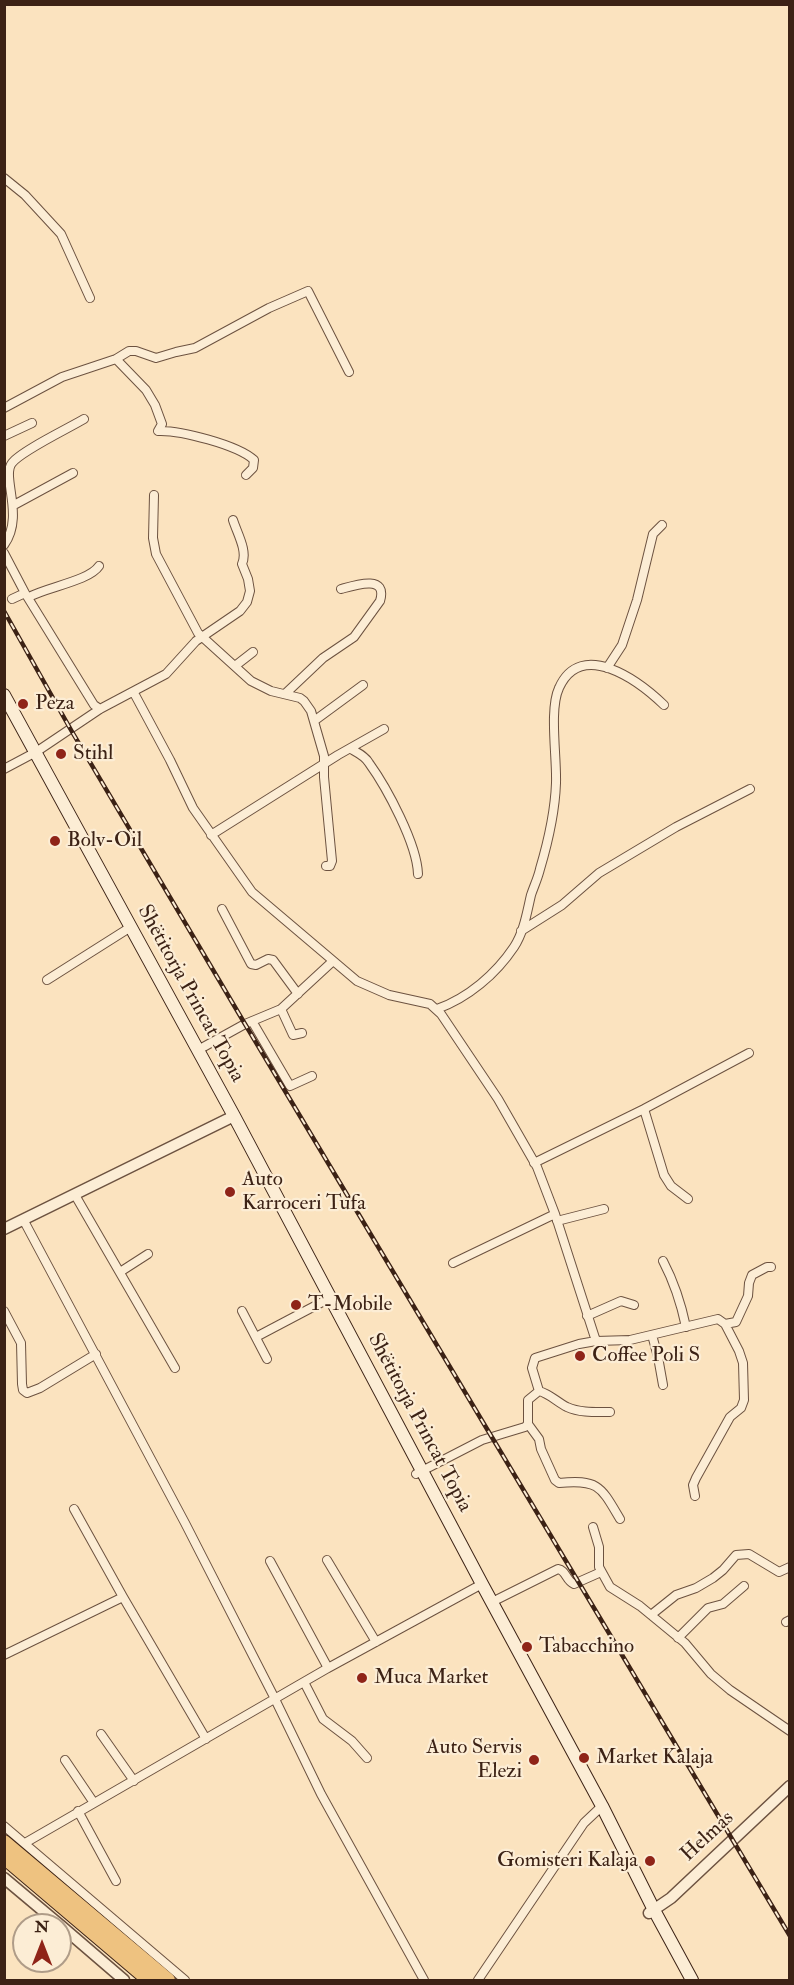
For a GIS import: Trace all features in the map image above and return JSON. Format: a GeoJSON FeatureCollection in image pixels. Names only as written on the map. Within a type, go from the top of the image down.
{"type":"FeatureCollection","features":[{"type":"Feature","properties":{"kind":"highway"},"geometry":{"type":"LineString","coordinates":[[4,1842],[168,1980]]}},
{"type":"Feature","properties":{"kind":"highway"},"geometry":{"type":"LineString","coordinates":[[4,1857],[149,1980]]}},
{"type":"Feature","properties":{"kind":"main road","name":"Shëtitorja Princat Topia"},"geometry":{"type":"LineString","coordinates":[[4,695],[234,1116],[419,1472],[602,1806],[652,1912],[692,1980]]}},
{"type":"Feature","properties":{"kind":"street"},"geometry":{"type":"LineString","coordinates":[[4,178],[25,195],[61,234],[90,298]]}},
{"type":"Feature","properties":{"kind":"street"},"geometry":{"type":"LineString","coordinates":[[4,408],[62,377],[116,359],[125,353],[133,351],[156,358],[195,348],[269,308],[308,291],[349,372]]}},
{"type":"Feature","properties":{"kind":"street"},"geometry":{"type":"LineString","coordinates":[[116,359],[127,368],[152,398],[162,424],[158,431],[197,436],[248,454],[254,460],[253,468],[246,475]]}},
{"type":"Feature","properties":{"kind":"street"},"geometry":{"type":"LineString","coordinates":[[4,545],[14,520],[9,474],[11,463],[84,419]]}},
{"type":"Feature","properties":{"kind":"street"},"geometry":{"type":"LineString","coordinates":[[4,436],[32,423]]}},
{"type":"Feature","properties":{"kind":"street"},"geometry":{"type":"LineString","coordinates":[[14,506],[73,473]]}},
{"type":"Feature","properties":{"kind":"street"},"geometry":{"type":"LineString","coordinates":[[154,495],[153,538],[156,554],[202,639],[261,688],[304,701],[314,721],[324,756],[332,861],[330,866],[326,866]]}},
{"type":"Feature","properties":{"kind":"street"},"geometry":{"type":"LineString","coordinates":[[4,769],[36,752],[96,709],[134,693],[166,674],[191,647],[240,611],[249,596],[249,585],[242,564],[243,546],[233,520]]}},
{"type":"Feature","properties":{"kind":"street"},"geometry":{"type":"LineString","coordinates":[[607,668],[622,645],[637,600],[653,534],[662,525]]}},
{"type":"Feature","properties":{"kind":"street"},"geometry":{"type":"LineString","coordinates":[[4,553],[96,709]]}},
{"type":"Feature","properties":{"kind":"street"},"geometry":{"type":"LineString","coordinates":[[12,599],[91,574],[99,566]]}},
{"type":"Feature","properties":{"kind":"street"},"geometry":{"type":"LineString","coordinates":[[285,694],[323,658],[354,637],[380,601],[382,594],[380,588],[368,583],[340,589]]}},
{"type":"Feature","properties":{"kind":"street"},"geometry":{"type":"LineString","coordinates":[[235,666],[253,652]]}},
{"type":"Feature","properties":{"kind":"street"},"geometry":{"type":"LineString","coordinates":[[437,1009],[453,1004],[494,971],[515,946],[521,931],[550,828],[556,786],[555,703],[558,688],[568,672],[580,665],[595,665],[615,670],[651,692],[664,705]]}},
{"type":"Feature","properties":{"kind":"street"},"geometry":{"type":"LineString","coordinates":[[314,721],[363,685]]}},
{"type":"Feature","properties":{"kind":"street"},"geometry":{"type":"LineString","coordinates":[[134,693],[170,759],[193,808],[252,892],[365,986],[399,999],[423,1002],[437,1009],[498,1099],[534,1163],[556,1217],[596,1341]]}},
{"type":"Feature","properties":{"kind":"street"},"geometry":{"type":"LineString","coordinates":[[211,835],[384,729]]}},
{"type":"Feature","properties":{"kind":"street"},"geometry":{"type":"LineString","coordinates":[[351,749],[369,761],[392,801],[416,855],[418,874]]}},
{"type":"Feature","properties":{"kind":"street"},"geometry":{"type":"LineString","coordinates":[[521,931],[562,904],[599,873],[676,827],[750,789]]}},
{"type":"Feature","properties":{"kind":"street"},"geometry":{"type":"LineString","coordinates":[[222,909],[251,964],[256,965],[268,959],[273,960],[298,994]]}},
{"type":"Feature","properties":{"kind":"street"},"geometry":{"type":"LineString","coordinates":[[47,980],[126,930]]}},
{"type":"Feature","properties":{"kind":"street"},"geometry":{"type":"LineString","coordinates":[[198,1050],[252,1021],[281,1009],[333,961]]}},
{"type":"Feature","properties":{"kind":"street"},"geometry":{"type":"LineString","coordinates":[[281,1009],[294,1035],[302,1033]]}},
{"type":"Feature","properties":{"kind":"street"},"geometry":{"type":"LineString","coordinates":[[252,1021],[290,1086],[312,1076]]}},
{"type":"Feature","properties":{"kind":"street"},"geometry":{"type":"LineString","coordinates":[[534,1163],[644,1109],[749,1053]]}},
{"type":"Feature","properties":{"kind":"street"},"geometry":{"type":"LineString","coordinates":[[644,1109],[664,1176],[671,1186],[688,1199]]}},
{"type":"Feature","properties":{"kind":"street"},"geometry":{"type":"LineString","coordinates":[[4,1229],[234,1116]]}},
{"type":"Feature","properties":{"kind":"street"},"geometry":{"type":"LineString","coordinates":[[75,1195],[175,1368]]}},
{"type":"Feature","properties":{"kind":"street"},"geometry":{"type":"LineString","coordinates":[[453,1263],[556,1217],[604,1209]]}},
{"type":"Feature","properties":{"kind":"street"},"geometry":{"type":"LineString","coordinates":[[24,1221],[276,1700],[321,1794],[424,1980]]}},
{"type":"Feature","properties":{"kind":"street"},"geometry":{"type":"LineString","coordinates":[[120,1272],[148,1254]]}},
{"type":"Feature","properties":{"kind":"street"},"geometry":{"type":"LineString","coordinates":[[663,1261],[679,1297],[686,1327]]}},
{"type":"Feature","properties":{"kind":"street"},"geometry":{"type":"LineString","coordinates":[[725,1324],[736,1322],[748,1296],[752,1275],[771,1267]]}},
{"type":"Feature","properties":{"kind":"street"},"geometry":{"type":"LineString","coordinates":[[256,1337],[330,1298]]}},
{"type":"Feature","properties":{"kind":"street"},"geometry":{"type":"LineString","coordinates":[[587,1316],[621,1301],[634,1305]]}},
{"type":"Feature","properties":{"kind":"street"},"geometry":{"type":"LineString","coordinates":[[4,1311],[21,1343],[22,1384],[23,1390],[27,1393],[40,1388],[96,1354]]}},
{"type":"Feature","properties":{"kind":"street"},"geometry":{"type":"LineString","coordinates":[[242,1311],[267,1359]]}},
{"type":"Feature","properties":{"kind":"street"},"geometry":{"type":"LineString","coordinates":[[538,1391],[532,1368],[535,1358],[596,1341],[615,1342],[714,1319],[722,1321],[743,1363],[744,1400],[741,1408],[729,1417],[696,1478],[693,1485],[695,1496]]}},
{"type":"Feature","properties":{"kind":"street"},"geometry":{"type":"LineString","coordinates":[[652,1335],[663,1385]]}},
{"type":"Feature","properties":{"kind":"street"},"geometry":{"type":"LineString","coordinates":[[538,1391],[548,1393],[566,1407],[593,1413],[610,1412]]}},
{"type":"Feature","properties":{"kind":"street"},"geometry":{"type":"LineString","coordinates":[[538,1391],[528,1400],[528,1424],[539,1439],[555,1480],[559,1483],[594,1485],[601,1488],[620,1519]]}},
{"type":"Feature","properties":{"kind":"street"},"geometry":{"type":"LineString","coordinates":[[419,1472],[482,1440],[521,1430],[528,1424]]}},
{"type":"Feature","properties":{"kind":"street"},"geometry":{"type":"LineString","coordinates":[[74,1509],[206,1739]]}},
{"type":"Feature","properties":{"kind":"street"},"geometry":{"type":"LineString","coordinates":[[593,1527],[599,1547],[601,1572],[616,1592],[640,1605],[678,1638],[711,1674],[730,1690],[789,1731]]}},
{"type":"Feature","properties":{"kind":"street"},"geometry":{"type":"LineString","coordinates":[[651,1615],[676,1595],[696,1588],[713,1578],[736,1555],[749,1554],[779,1572],[789,1567]]}},
{"type":"Feature","properties":{"kind":"street"},"geometry":{"type":"LineString","coordinates":[[327,1560],[376,1642]]}},
{"type":"Feature","properties":{"kind":"street"},"geometry":{"type":"LineString","coordinates":[[270,1561],[328,1668]]}},
{"type":"Feature","properties":{"kind":"street"},"geometry":{"type":"LineString","coordinates":[[492,1602],[558,1569],[563,1571],[574,1584],[601,1572]]}},
{"type":"Feature","properties":{"kind":"street"},"geometry":{"type":"LineString","coordinates":[[25,1843],[328,1668],[482,1584]]}},
{"type":"Feature","properties":{"kind":"street"},"geometry":{"type":"LineString","coordinates":[[678,1638],[708,1608],[723,1604],[744,1586]]}},
{"type":"Feature","properties":{"kind":"street"},"geometry":{"type":"LineString","coordinates":[[4,1655],[123,1597]]}},
{"type":"Feature","properties":{"kind":"street"},"geometry":{"type":"LineString","coordinates":[[304,1682],[323,1719],[352,1741],[367,1758]]}},
{"type":"Feature","properties":{"kind":"street"},"geometry":{"type":"LineString","coordinates":[[101,1734],[134,1781]]}},
{"type":"Feature","properties":{"kind":"street"},"geometry":{"type":"LineString","coordinates":[[65,1760],[94,1803]]}},
{"type":"Feature","properties":{"kind":"street","name":"Helmas"},"geometry":{"type":"LineString","coordinates":[[652,1912],[671,1898],[789,1786]]}},
{"type":"Feature","properties":{"kind":"street"},"geometry":{"type":"LineString","coordinates":[[478,1980],[584,1823],[602,1806]]}},
{"type":"Feature","properties":{"kind":"street"},"geometry":{"type":"LineString","coordinates":[[78,1811],[116,1881]]}},
{"type":"Feature","properties":{"kind":"street"},"geometry":{"type":"LineString","coordinates":[[4,1826],[185,1980]]}},
{"type":"Feature","properties":{"kind":"street"},"geometry":{"type":"LineString","coordinates":[[4,1878],[46,1913]]}},
{"type":"Feature","properties":{"kind":"street"},"geometry":{"type":"LineString","coordinates":[[72,1935],[124,1980]]}},
{"type":"Feature","properties":{"kind":"railway"},"geometry":{"type":"LineString","coordinates":[[4,611],[71,730],[245,1024],[790,1936]]}},
{"type":"Feature","properties":{"kind":"place","name":"Peza"},"geometry":{"type":"Point","coordinates":[23,704]}},
{"type":"Feature","properties":{"kind":"place","name":"Stihl"},"geometry":{"type":"Point","coordinates":[61,754]}},
{"type":"Feature","properties":{"kind":"place","name":"Bolv-Oil"},"geometry":{"type":"Point","coordinates":[55,841]}},
{"type":"Feature","properties":{"kind":"place","name":"Auto Karroceri Tufa"},"geometry":{"type":"Point","coordinates":[230,1192]}},
{"type":"Feature","properties":{"kind":"place","name":"T-Mobile"},"geometry":{"type":"Point","coordinates":[296,1305]}},
{"type":"Feature","properties":{"kind":"place","name":"Coffee Poli S"},"geometry":{"type":"Point","coordinates":[580,1356]}},
{"type":"Feature","properties":{"kind":"place","name":"Tabacchino"},"geometry":{"type":"Point","coordinates":[527,1647]}},
{"type":"Feature","properties":{"kind":"place","name":"Muca Market"},"geometry":{"type":"Point","coordinates":[362,1678]}},
{"type":"Feature","properties":{"kind":"place","name":"Market Kalaja"},"geometry":{"type":"Point","coordinates":[584,1758]}},
{"type":"Feature","properties":{"kind":"place","name":"Auto Servis Elezi"},"geometry":{"type":"Point","coordinates":[534,1760]}},
{"type":"Feature","properties":{"kind":"place","name":"Gomisteri Kalaja"},"geometry":{"type":"Point","coordinates":[650,1861]}}]}
